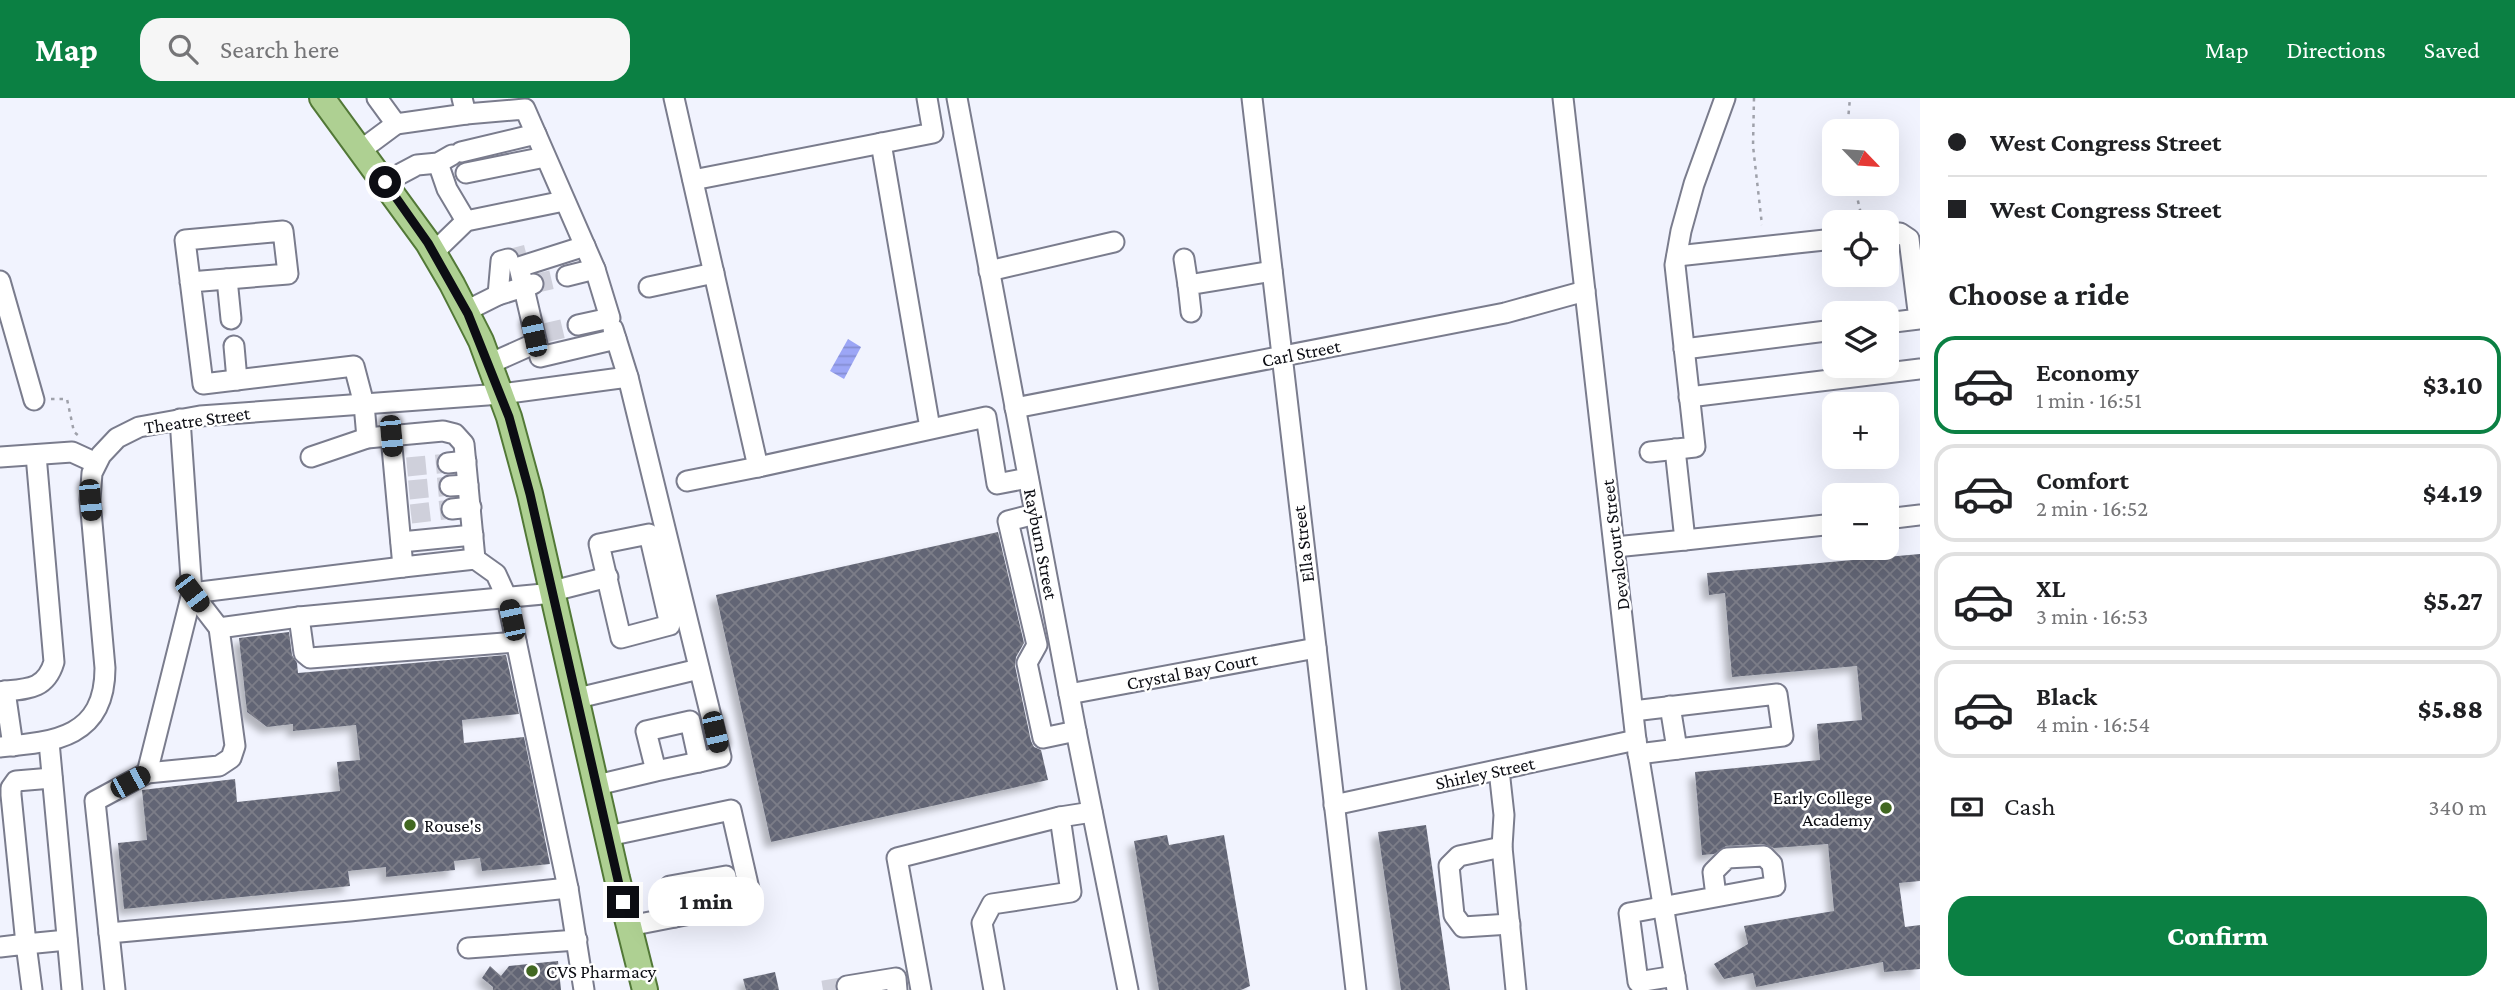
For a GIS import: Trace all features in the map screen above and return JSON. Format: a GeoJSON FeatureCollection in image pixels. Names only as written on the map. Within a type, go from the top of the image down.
{"type":"FeatureCollection","features":[{"type":"Feature","properties":{"kind":"main road"},"geometry":{"type":"LineString","coordinates":[[322,98],[385,182],[433,253],[466,311],[501,394],[524,469],[645,990]]}},
{"type":"Feature","properties":{"kind":"street"},"geometry":{"type":"LineString","coordinates":[[377,98],[396,124]]}},
{"type":"Feature","properties":{"kind":"street"},"geometry":{"type":"LineString","coordinates":[[674,98],[758,467]]}},
{"type":"Feature","properties":{"kind":"street"},"geometry":{"type":"LineString","coordinates":[[927,98],[933,133]]}},
{"type":"Feature","properties":{"kind":"street","name":"Rayburn Street"},"geometry":{"type":"LineString","coordinates":[[957,98],[1076,731],[1128,990]]}},
{"type":"Feature","properties":{"kind":"street","name":"Ella Street"},"geometry":{"type":"LineString","coordinates":[[1252,98],[1356,990]]}},
{"type":"Feature","properties":{"kind":"street","name":"Devalcourt Street"},"geometry":{"type":"LineString","coordinates":[[1563,98],[1637,747],[1676,983]]}},
{"type":"Feature","properties":{"kind":"street"},"geometry":{"type":"LineString","coordinates":[[1650,452],[1695,447],[1675,265],[1694,184],[1725,98]]}},
{"type":"Feature","properties":{"kind":"street"},"geometry":{"type":"LineString","coordinates":[[361,150],[396,124],[464,106],[525,109],[595,270],[628,377],[721,757],[597,785]]}},
{"type":"Feature","properties":{"kind":"street"},"geometry":{"type":"LineString","coordinates":[[693,180],[963,128]]}},
{"type":"Feature","properties":{"kind":"street"},"geometry":{"type":"LineString","coordinates":[[452,166],[536,134]]}},
{"type":"Feature","properties":{"kind":"street"},"geometry":{"type":"LineString","coordinates":[[881,143],[930,428]]}},
{"type":"Feature","properties":{"kind":"street"},"geometry":{"type":"LineString","coordinates":[[385,182],[417,164],[452,166],[545,156]]}},
{"type":"Feature","properties":{"kind":"street"},"geometry":{"type":"LineString","coordinates":[[452,166],[466,221]]}},
{"type":"Feature","properties":{"kind":"street"},"geometry":{"type":"LineString","coordinates":[[433,253],[466,221],[564,201]]}},
{"type":"Feature","properties":{"kind":"street"},"geometry":{"type":"LineString","coordinates":[[190,282],[288,274],[283,231],[185,240],[190,282],[203,384],[206,415]]}},
{"type":"Feature","properties":{"kind":"street"},"geometry":{"type":"LineString","coordinates":[[1899,233],[1909,239],[1919,319],[1899,321]]}},
{"type":"Feature","properties":{"kind":"street"},"geometry":{"type":"LineString","coordinates":[[1677,256],[1822,240]]}},
{"type":"Feature","properties":{"kind":"street"},"geometry":{"type":"LineString","coordinates":[[989,271],[1114,242]]}},
{"type":"Feature","properties":{"kind":"street"},"geometry":{"type":"LineString","coordinates":[[585,246],[519,267],[528,286],[540,357],[616,339]]}},
{"type":"Feature","properties":{"kind":"street"},"geometry":{"type":"LineString","coordinates":[[531,253],[539,251],[551,257]]}},
{"type":"Feature","properties":{"kind":"street"},"geometry":{"type":"LineString","coordinates":[[498,295],[501,261],[508,259]]}},
{"type":"Feature","properties":{"kind":"street"},"geometry":{"type":"LineString","coordinates":[[1184,259],[1191,312]]}},
{"type":"Feature","properties":{"kind":"street"},"geometry":{"type":"LineString","coordinates":[[567,276],[595,270]]}},
{"type":"Feature","properties":{"kind":"street"},"geometry":{"type":"LineString","coordinates":[[1188,285],[1272,271]]}},
{"type":"Feature","properties":{"kind":"street"},"geometry":{"type":"LineString","coordinates":[[649,287],[714,274]]}},
{"type":"Feature","properties":{"kind":"street"},"geometry":{"type":"LineString","coordinates":[[228,279],[231,319]]}},
{"type":"Feature","properties":{"kind":"street"},"geometry":{"type":"LineString","coordinates":[[0,281],[34,400]]}},
{"type":"Feature","properties":{"kind":"street"},"geometry":{"type":"LineString","coordinates":[[466,311],[498,295],[528,286]]}},
{"type":"Feature","properties":{"kind":"street","name":"Carl Street"},"geometry":{"type":"LineString","coordinates":[[1015,408],[1505,313],[1586,291]]}},
{"type":"Feature","properties":{"kind":"street"},"geometry":{"type":"LineString","coordinates":[[578,325],[610,318]]}},
{"type":"Feature","properties":{"kind":"street"},"geometry":{"type":"LineString","coordinates":[[1684,349],[1822,332]]}},
{"type":"Feature","properties":{"kind":"street"},"geometry":{"type":"LineString","coordinates":[[489,364],[538,337]]}},
{"type":"Feature","properties":{"kind":"street"},"geometry":{"type":"LineString","coordinates":[[233,346],[237,380]]}},
{"type":"Feature","properties":{"kind":"street"},"geometry":{"type":"LineString","coordinates":[[203,384],[354,366],[364,404],[367,438]]}},
{"type":"Feature","properties":{"kind":"street"},"geometry":{"type":"LineString","coordinates":[[1689,397],[1920,369]]}},
{"type":"Feature","properties":{"kind":"street","name":"Theatre Street"},"geometry":{"type":"LineString","coordinates":[[99,458],[117,438],[139,427],[206,415],[501,394],[628,377]]}},
{"type":"Feature","properties":{"kind":"street"},"geometry":{"type":"LineString","coordinates":[[687,481],[986,417],[997,484],[1028,478]]}},
{"type":"Feature","properties":{"kind":"street"},"geometry":{"type":"LineString","coordinates":[[147,773],[192,593],[180,419]]}},
{"type":"Feature","properties":{"kind":"street"},"geometry":{"type":"LineString","coordinates":[[310,457],[367,438],[443,431],[455,434],[464,443],[457,462],[461,508],[473,535],[475,559]]}},
{"type":"Feature","properties":{"kind":"street"},"geometry":{"type":"LineString","coordinates":[[391,436],[400,467],[405,514],[401,542],[403,567]]}},
{"type":"Feature","properties":{"kind":"street"},"geometry":{"type":"LineString","coordinates":[[1675,449],[1685,540]]}},
{"type":"Feature","properties":{"kind":"street"},"geometry":{"type":"LineString","coordinates":[[0,457],[72,452],[99,458],[90,482],[90,500],[105,681],[102,696],[89,719],[68,735],[49,742],[6,746],[2,691],[33,688],[51,672],[54,662],[36,455]]}},
{"type":"Feature","properties":{"kind":"street"},"geometry":{"type":"LineString","coordinates":[[1035,514],[1008,520],[1037,645],[1027,663],[1043,738],[1076,731]]}},
{"type":"Feature","properties":{"kind":"street"},"geometry":{"type":"LineString","coordinates":[[1899,517],[1920,515]]}},
{"type":"Feature","properties":{"kind":"street"},"geometry":{"type":"LineString","coordinates":[[1615,547],[1822,525]]}},
{"type":"Feature","properties":{"kind":"street"},"geometry":{"type":"LineString","coordinates":[[649,534],[670,625],[621,638],[608,577],[599,544],[649,534]]}},
{"type":"Feature","properties":{"kind":"street"},"geometry":{"type":"LineString","coordinates":[[401,542],[473,535]]}},
{"type":"Feature","properties":{"kind":"street"},"geometry":{"type":"LineString","coordinates":[[192,593],[475,559],[496,574],[507,597],[568,888],[584,990]]}},
{"type":"Feature","properties":{"kind":"street"},"geometry":{"type":"LineString","coordinates":[[219,628],[299,617],[553,592],[608,577]]}},
{"type":"Feature","properties":{"kind":"street"},"geometry":{"type":"LineString","coordinates":[[115,990],[95,801],[147,773],[219,766],[231,758],[235,746],[219,628],[192,593]]}},
{"type":"Feature","properties":{"kind":"street"},"geometry":{"type":"LineString","coordinates":[[299,617],[304,653],[310,658],[516,642]]}},
{"type":"Feature","properties":{"kind":"street"},"geometry":{"type":"LineString","coordinates":[[1037,645],[1059,641]]}},
{"type":"Feature","properties":{"kind":"street","name":"Crystal Bay Court"},"geometry":{"type":"LineString","coordinates":[[1069,694],[1315,648]]}},
{"type":"Feature","properties":{"kind":"street"},"geometry":{"type":"LineString","coordinates":[[578,698],[699,669]]}},
{"type":"Feature","properties":{"kind":"street","name":"Shirley Street"},"geometry":{"type":"LineString","coordinates":[[1334,804],[1499,770],[1637,747],[1677,749],[1783,736],[1777,694],[1671,706]]}},
{"type":"Feature","properties":{"kind":"street"},"geometry":{"type":"LineString","coordinates":[[1633,711],[1671,706],[1677,749]]}},
{"type":"Feature","properties":{"kind":"street"},"geometry":{"type":"LineString","coordinates":[[656,771],[646,731],[690,721],[699,762]]}},
{"type":"Feature","properties":{"kind":"street"},"geometry":{"type":"LineString","coordinates":[[49,742],[72,990]]}},
{"type":"Feature","properties":{"kind":"street"},"geometry":{"type":"LineString","coordinates":[[1499,770],[1504,814],[1502,847],[1516,990]]}},
{"type":"Feature","properties":{"kind":"street"},"geometry":{"type":"LineString","coordinates":[[32,990],[11,788],[16,781],[52,778]]}},
{"type":"Feature","properties":{"kind":"street"},"geometry":{"type":"LineString","coordinates":[[608,836],[731,810],[752,902],[629,926]]}},
{"type":"Feature","properties":{"kind":"street"},"geometry":{"type":"LineString","coordinates":[[921,990],[897,858],[1059,817],[1092,812]]}},
{"type":"Feature","properties":{"kind":"street"},"geometry":{"type":"LineString","coordinates":[[994,990],[982,923],[992,904],[1071,892],[1059,817]]}},
{"type":"Feature","properties":{"kind":"street"},"geometry":{"type":"LineString","coordinates":[[1502,847],[1459,856],[1449,866],[1454,915],[1464,927],[1510,924]]}},
{"type":"Feature","properties":{"kind":"street"},"geometry":{"type":"LineString","coordinates":[[675,917],[670,886],[726,876],[731,906]]}},
{"type":"Feature","properties":{"kind":"street"},"geometry":{"type":"LineString","coordinates":[[109,933],[568,888]]}},
{"type":"Feature","properties":{"kind":"street"},"geometry":{"type":"LineString","coordinates":[[1676,983],[1638,982],[1629,913],[1716,895]]}},
{"type":"Feature","properties":{"kind":"street"},"geometry":{"type":"LineString","coordinates":[[0,947],[67,940]]}},
{"type":"Feature","properties":{"kind":"street"},"geometry":{"type":"LineString","coordinates":[[468,948],[576,940]]}},
{"type":"Feature","properties":{"kind":"street"},"geometry":{"type":"LineString","coordinates":[[847,986],[896,978],[897,990]]}},
{"type":"Feature","properties":{"kind":"path"},"geometry":{"type":"LineString","coordinates":[[1754,98],[1753,146],[1762,225]]}},
{"type":"Feature","properties":{"kind":"path"},"geometry":{"type":"LineString","coordinates":[[1848,119],[1850,98]]}},
{"type":"Feature","properties":{"kind":"path"},"geometry":{"type":"LineString","coordinates":[[34,400],[67,399],[74,432],[99,458]]}},
{"type":"Feature","properties":{"kind":"water"},"geometry":{"type":"Polygon","coordinates":[[[848,339],[861,347],[844,379],[830,371],[848,339]]]}},
{"type":"Feature","properties":{"kind":"building"},"geometry":{"type":"Polygon","coordinates":[[[998,532],[1024,643],[1016,657],[1015,666],[1031,741],[1034,747],[1041,750],[1048,780],[771,842],[716,595],[998,532]]]}},
{"type":"Feature","properties":{"kind":"building"},"geometry":{"type":"Polygon","coordinates":[[[1920,554],[1920,881],[1899,883],[1905,927],[1920,925],[1920,969],[1884,972],[1883,962],[1756,987],[1753,973],[1724,979],[1714,964],[1748,944],[1744,926],[1834,911],[1828,844],[1774,848],[1763,844],[1726,846],[1714,854],[1702,855],[1695,772],[1820,760],[1817,724],[1862,720],[1857,666],[1732,677],[1725,593],[1709,595],[1707,573],[1853,560],[1899,560],[1899,556],[1920,554]]]}},
{"type":"Feature","properties":{"kind":"building"},"geometry":{"type":"Polygon","coordinates":[[[289,632],[298,673],[506,655],[519,714],[462,720],[464,743],[524,737],[550,864],[482,871],[480,858],[454,861],[455,870],[386,877],[386,867],[348,871],[350,886],[124,909],[118,843],[147,840],[142,790],[235,779],[237,802],[340,791],[337,762],[360,760],[356,725],[293,731],[293,724],[267,727],[247,712],[239,638],[289,632]]]}},
{"type":"Feature","properties":{"kind":"building"},"geometry":{"type":"Polygon","coordinates":[[[1426,825],[1450,990],[1401,990],[1378,832],[1426,825]]]}},
{"type":"Feature","properties":{"kind":"building"},"geometry":{"type":"Polygon","coordinates":[[[1167,835],[1169,845],[1224,835],[1250,986],[1241,990],[1159,990],[1134,841],[1167,835]]]}},
{"type":"Feature","properties":{"kind":"building","name":"CVS Pharmacy"},"geometry":{"type":"Polygon","coordinates":[[[558,961],[561,990],[493,990],[482,978],[490,966],[501,976],[509,966],[558,961]]]}},
{"type":"Feature","properties":{"kind":"building"},"geometry":{"type":"Polygon","coordinates":[[[775,972],[779,990],[746,990],[743,979],[775,972]]]}},
{"type":"Feature","properties":{"kind":"tunnel"},"geometry":{"type":"LineString","coordinates":[[508,259],[531,253]]}},
{"type":"Feature","properties":{"kind":"tunnel"},"geometry":{"type":"LineString","coordinates":[[533,284],[567,276]]}},
{"type":"Feature","properties":{"kind":"tunnel"},"geometry":{"type":"LineString","coordinates":[[544,333],[578,325]]}},
{"type":"Feature","properties":{"kind":"tunnel"},"geometry":{"type":"LineString","coordinates":[[407,467],[448,463]]}},
{"type":"Feature","properties":{"kind":"tunnel"},"geometry":{"type":"LineString","coordinates":[[409,490],[450,486]]}},
{"type":"Feature","properties":{"kind":"tunnel"},"geometry":{"type":"LineString","coordinates":[[411,514],[452,509]]}},
{"type":"Feature","properties":{"kind":"tunnel"},"geometry":{"type":"LineString","coordinates":[[823,990],[847,986]]}},
{"type":"Feature","properties":{"kind":"place","name":"Early College Academy"},"geometry":{"type":"Point","coordinates":[1886,808]}},
{"type":"Feature","properties":{"kind":"place","name":"Rouse's"},"geometry":{"type":"Point","coordinates":[410,825]}},
{"type":"Feature","properties":{"kind":"place","name":"CVS Pharmacy"},"geometry":{"type":"Point","coordinates":[532,971]}},
{"type":"Feature","properties":{"kind":"route"},"geometry":{"type":"LineString","coordinates":[[385,182],[428,243],[468,314],[509,417],[530,494],[623,902]]}}]}
